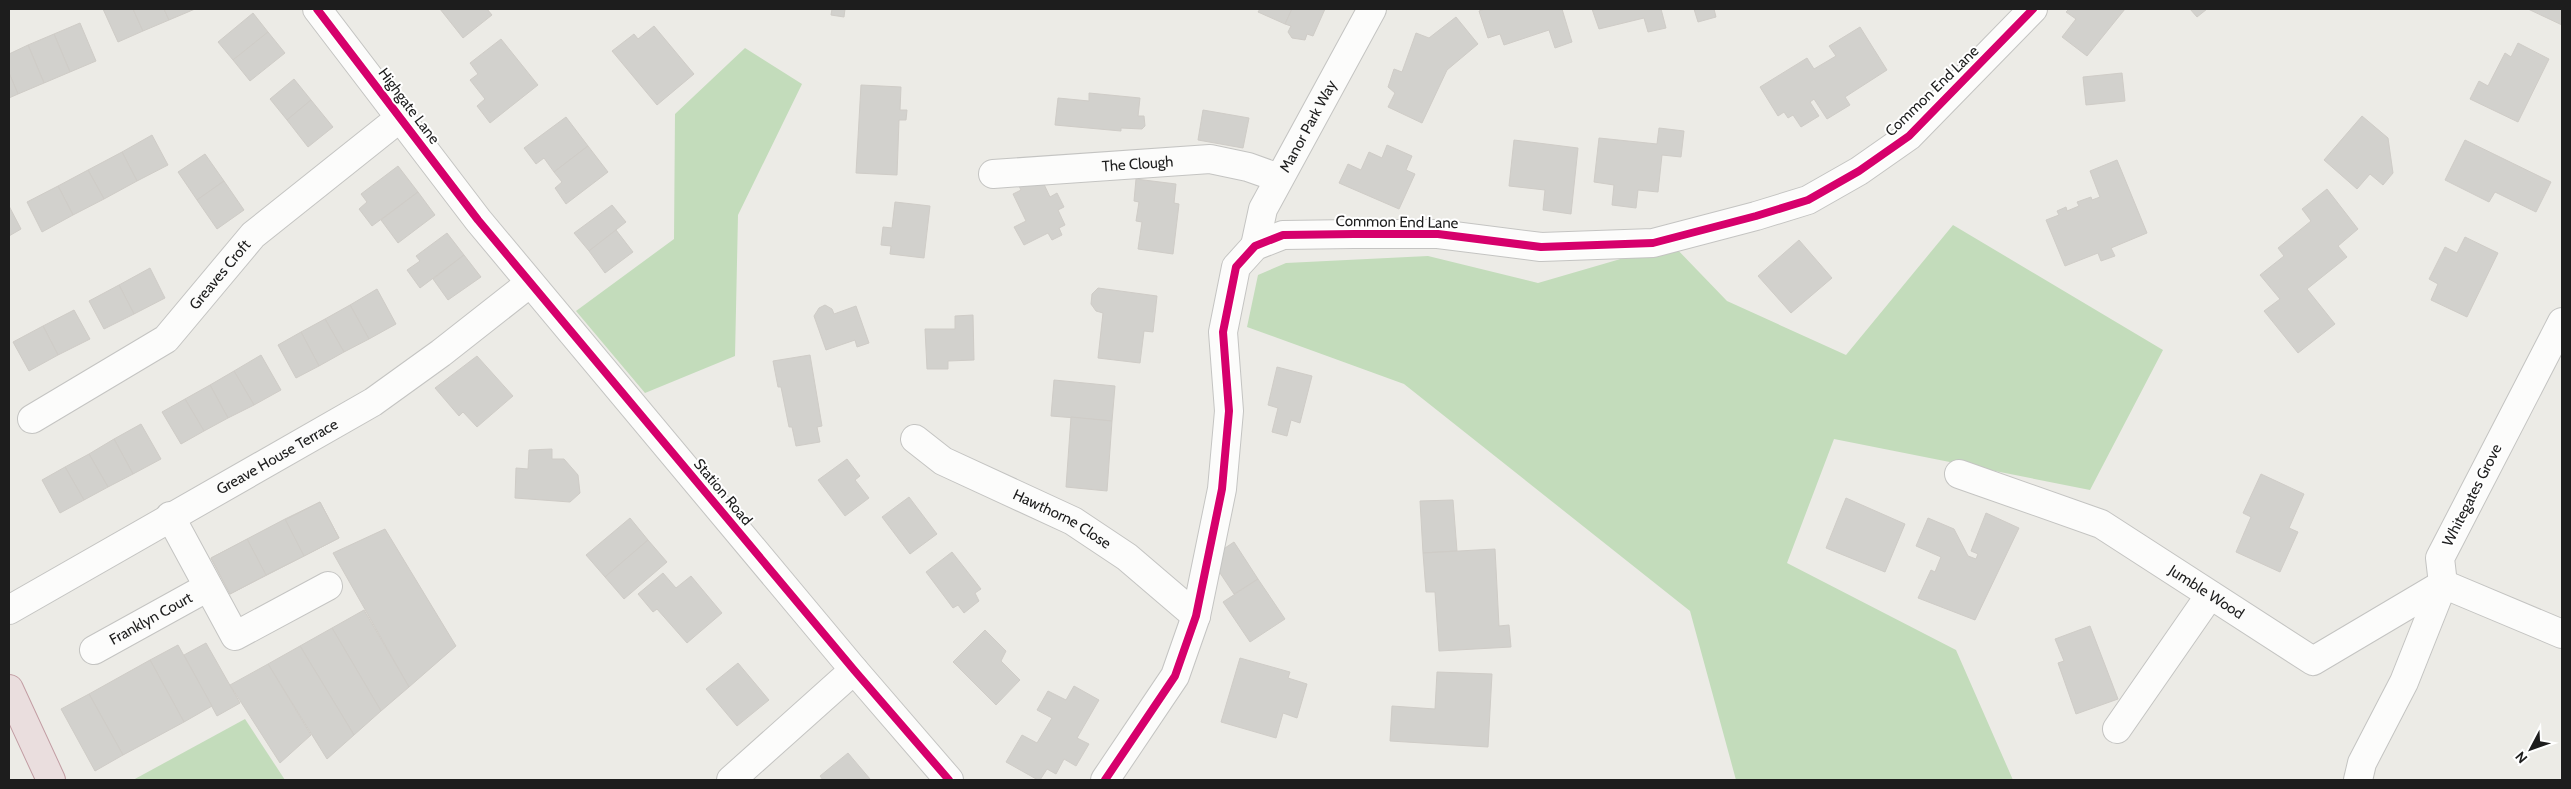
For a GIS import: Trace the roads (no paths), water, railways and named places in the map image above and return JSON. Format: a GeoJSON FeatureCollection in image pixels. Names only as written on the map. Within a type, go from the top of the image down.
{"type":"FeatureCollection","features":[{"type":"Feature","properties":{"kind":"highway"},"geometry":{"type":"LineString","coordinates":[[9,688],[51,780]]}},
{"type":"Feature","properties":{"kind":"street","name":"Highgate Lane"},"geometry":{"type":"LineString","coordinates":[[317,9],[478,220]]}},
{"type":"Feature","properties":{"kind":"street","name":"Manor Park Way"},"geometry":{"type":"LineString","coordinates":[[1255,246],[1263,209],[1372,9]]}},
{"type":"Feature","properties":{"kind":"street","name":"Common End Lane"},"geometry":{"type":"LineString","coordinates":[[1105,780],[1175,676],[1196,616],[1222,489],[1229,411],[1223,332],[1236,267],[1255,246],[1283,235],[1354,234],[1438,234],[1541,247],[1653,243],[1756,216],[1808,200],[1859,171],[1909,136],[2033,9]]}},
{"type":"Feature","properties":{"kind":"street","name":"Greaves Croft"},"geometry":{"type":"LineString","coordinates":[[32,419],[166,339],[253,235],[401,117]]}},
{"type":"Feature","properties":{"kind":"street","name":"The Clough"},"geometry":{"type":"LineString","coordinates":[[993,174],[1210,159],[1248,166],[1279,178]]}},
{"type":"Feature","properties":{"kind":"street","name":"Station Road"},"geometry":{"type":"LineString","coordinates":[[478,220],[854,670],[949,780]]}},
{"type":"Feature","properties":{"kind":"street","name":"Greave House Terrace"},"geometry":{"type":"LineString","coordinates":[[9,610],[170,516],[373,402],[440,354],[530,283]]}},
{"type":"Feature","properties":{"kind":"street","name":"Whitegates Grove"},"geometry":{"type":"LineString","coordinates":[[2443,584],[2440,558],[2562,322]]}},
{"type":"Feature","properties":{"kind":"street","name":"Hawthorne Close"},"geometry":{"type":"LineString","coordinates":[[915,439],[943,462],[1073,521],[1127,557],[1196,616]]}},
{"type":"Feature","properties":{"kind":"street","name":"Jumble Wood"},"geometry":{"type":"LineString","coordinates":[[1959,474],[2101,524],[2313,660],[2443,584]]}},
{"type":"Feature","properties":{"kind":"street","name":"Franklyn Court"},"geometry":{"type":"LineString","coordinates":[[170,516],[235,636],[328,586]]}},
{"type":"Feature","properties":{"kind":"street"},"geometry":{"type":"LineString","coordinates":[[2358,780],[2362,764],[2404,682],[2443,584],[2562,634]]}},
{"type":"Feature","properties":{"kind":"street","name":"Franklyn Court"},"geometry":{"type":"LineString","coordinates":[[94,650],[208,587]]}},
{"type":"Feature","properties":{"kind":"street"},"geometry":{"type":"LineString","coordinates":[[2117,730],[2210,594]]}},
{"type":"Feature","properties":{"kind":"street"},"geometry":{"type":"LineString","coordinates":[[732,780],[854,670]]}}]}
